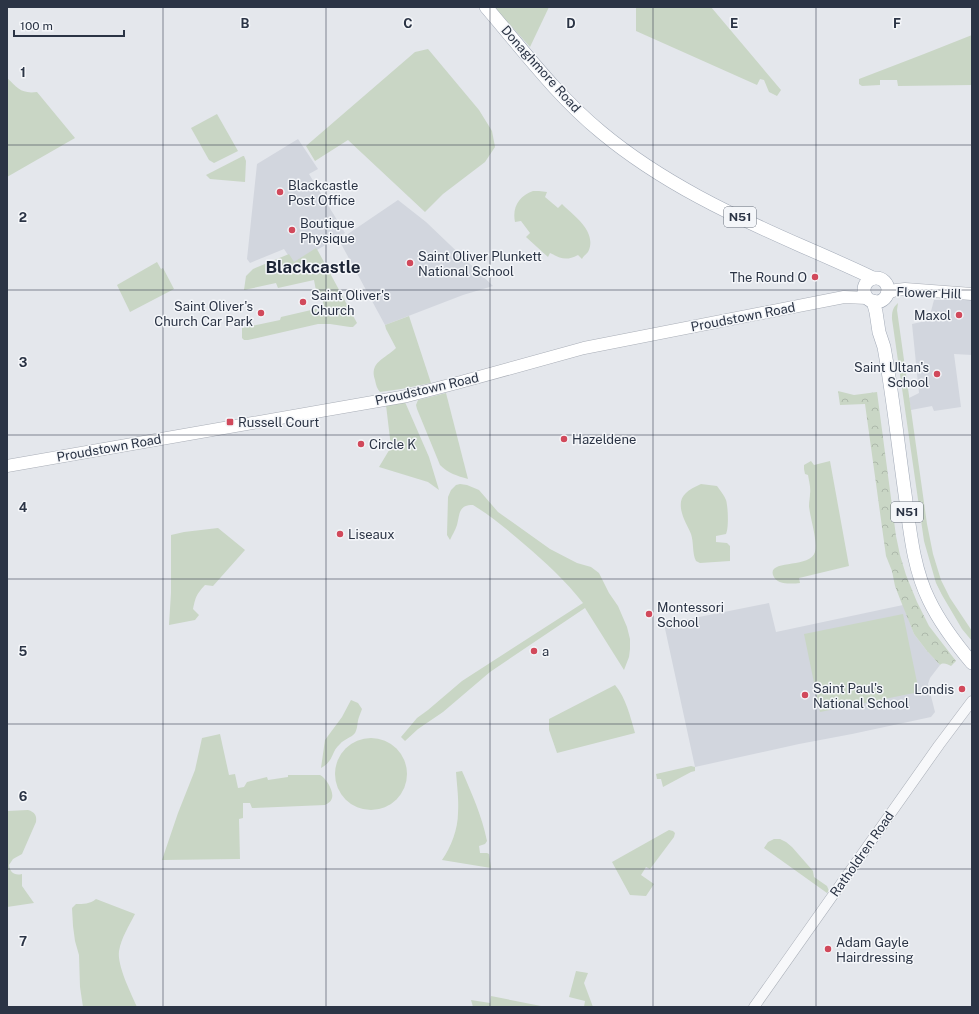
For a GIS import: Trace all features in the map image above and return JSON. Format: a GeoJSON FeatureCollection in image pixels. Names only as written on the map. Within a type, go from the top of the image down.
{"type":"FeatureCollection","features":[{"type":"Feature","properties":{"kind":"main road","name":"Donaghmore Road"},"geometry":{"type":"LineString","coordinates":[[486,7],[562,96],[593,125],[635,158],[693,194],[722,209],[803,247],[850,266],[873,292]]}},
{"type":"Feature","properties":{"kind":"main road","name":"Flower Hill"},"geometry":{"type":"LineString","coordinates":[[873,292],[905,289],[972,294]]}},
{"type":"Feature","properties":{"kind":"main road","name":"Proudstown Road"},"geometry":{"type":"LineString","coordinates":[[7,466],[407,396],[584,348],[844,298],[852,292],[873,292]]}},
{"type":"Feature","properties":{"kind":"main road","name":"N51"},"geometry":{"type":"LineString","coordinates":[[873,292],[883,308],[885,331],[884,347],[912,543],[920,577],[929,600],[940,620],[972,663]]}},
{"type":"Feature","properties":{"kind":"street","name":"Ratholdren Road"},"geometry":{"type":"LineString","coordinates":[[754,1007],[934,751],[972,701]]}},
{"type":"Feature","properties":{"kind":"shaded area"},"geometry":{"type":"Polygon","coordinates":[[[298,139],[318,169],[309,174],[345,233],[294,264],[284,249],[250,263],[247,259],[257,164],[298,139]]]}},
{"type":"Feature","properties":{"kind":"shaded area","name":"Saint Oliver Plunkett National School"},"geometry":{"type":"Polygon","coordinates":[[[398,200],[426,222],[493,286],[463,295],[385,325],[339,240],[398,200]]]}},
{"type":"Feature","properties":{"kind":"shaded area","name":"Saint Ultan's School"},"geometry":{"type":"Polygon","coordinates":[[[952,296],[972,299],[972,355],[954,354],[961,407],[934,411],[932,406],[911,410],[909,398],[919,393],[912,324],[926,321],[930,315],[934,300],[951,300],[952,296]]]}},
{"type":"Feature","properties":{"kind":"shaded area","name":"Saint Paul's National School"},"geometry":{"type":"Polygon","coordinates":[[[769,603],[776,632],[903,605],[914,634],[940,665],[930,678],[928,684],[935,712],[931,717],[695,767],[664,624],[769,603]]]}},
{"type":"Feature","properties":{"kind":"green space"},"geometry":{"type":"Polygon","coordinates":[[[494,7],[549,7],[530,47],[494,7]]]}},
{"type":"Feature","properties":{"kind":"green space"},"geometry":{"type":"Polygon","coordinates":[[[636,7],[711,7],[781,90],[777,96],[769,92],[764,80],[760,79],[757,85],[636,31],[636,7]]]}},
{"type":"Feature","properties":{"kind":"green space"},"geometry":{"type":"Polygon","coordinates":[[[972,35],[972,85],[898,86],[897,80],[880,80],[880,85],[862,86],[859,84],[859,79],[972,35]]]}},
{"type":"Feature","properties":{"kind":"green space"},"geometry":{"type":"Polygon","coordinates":[[[428,49],[479,110],[492,131],[495,147],[485,162],[443,194],[425,212],[348,140],[315,161],[306,146],[415,52],[428,49]]]}},
{"type":"Feature","properties":{"kind":"green space"},"geometry":{"type":"Polygon","coordinates":[[[7,78],[20,90],[37,92],[75,138],[7,177],[7,78]]]}},
{"type":"Feature","properties":{"kind":"green space"},"geometry":{"type":"Polygon","coordinates":[[[217,114],[238,151],[214,163],[209,160],[191,128],[217,114]]]}},
{"type":"Feature","properties":{"kind":"green space"},"geometry":{"type":"Polygon","coordinates":[[[243,156],[246,161],[245,182],[210,179],[206,175],[243,156]]]}},
{"type":"Feature","properties":{"kind":"green space"},"geometry":{"type":"Polygon","coordinates":[[[533,191],[547,192],[545,197],[558,208],[562,204],[583,225],[590,238],[590,245],[588,252],[582,259],[578,255],[570,258],[564,258],[550,253],[548,257],[526,237],[530,233],[521,221],[515,222],[514,217],[516,207],[520,199],[533,191]]]}},
{"type":"Feature","properties":{"kind":"green space"},"geometry":{"type":"Polygon","coordinates":[[[316,248],[357,323],[353,327],[318,324],[244,340],[242,338],[242,328],[280,320],[281,317],[324,307],[322,296],[317,296],[314,280],[278,288],[276,283],[244,290],[246,276],[253,269],[289,254],[294,262],[316,248]]]}},
{"type":"Feature","properties":{"kind":"green space"},"geometry":{"type":"Polygon","coordinates":[[[157,262],[161,269],[163,268],[174,289],[130,312],[117,285],[157,262]]]}},
{"type":"Feature","properties":{"kind":"green space"},"geometry":{"type":"Polygon","coordinates":[[[898,303],[897,310],[927,524],[933,554],[941,580],[950,598],[972,631],[972,641],[962,629],[936,583],[924,541],[892,319],[893,309],[898,303]]]}},
{"type":"Feature","properties":{"kind":"green space"},"geometry":{"type":"Polygon","coordinates":[[[409,316],[431,383],[380,392],[377,388],[374,369],[379,361],[396,348],[385,325],[409,316]]]}},
{"type":"Feature","properties":{"kind":"green space"},"geometry":{"type":"Polygon","coordinates":[[[838,391],[854,395],[877,392],[896,536],[900,555],[917,602],[929,626],[956,661],[951,666],[945,664],[940,665],[914,634],[895,586],[892,571],[886,556],[865,404],[840,405],[838,391]]]}},
{"type":"Feature","properties":{"kind":"green space"},"geometry":{"type":"Polygon","coordinates":[[[446,393],[468,479],[453,474],[440,465],[417,409],[416,405],[418,400],[446,393]]]}},
{"type":"Feature","properties":{"kind":"green space"},"geometry":{"type":"Polygon","coordinates":[[[405,402],[429,457],[439,490],[428,482],[379,467],[391,447],[386,405],[405,402]]]}},
{"type":"Feature","properties":{"kind":"green space"},"geometry":{"type":"Polygon","coordinates":[[[811,461],[814,465],[830,461],[849,566],[799,578],[800,583],[784,583],[777,581],[773,575],[773,570],[783,565],[806,561],[812,557],[815,552],[815,536],[809,506],[810,484],[808,475],[805,474],[804,469],[804,465],[811,461]]]}},
{"type":"Feature","properties":{"kind":"green space"},"geometry":{"type":"Polygon","coordinates":[[[460,484],[479,490],[498,512],[550,549],[577,563],[591,567],[599,573],[609,593],[618,606],[627,627],[630,639],[629,657],[624,670],[585,608],[490,672],[443,712],[418,729],[405,741],[401,737],[417,718],[462,681],[583,603],[562,579],[540,558],[499,523],[473,505],[468,505],[460,511],[457,525],[450,540],[447,535],[448,497],[451,490],[456,485],[460,484]]]}},
{"type":"Feature","properties":{"kind":"green space"},"geometry":{"type":"Polygon","coordinates":[[[701,484],[717,486],[726,500],[728,527],[726,534],[716,536],[716,542],[727,543],[730,546],[730,561],[700,563],[696,561],[693,551],[692,537],[684,519],[681,501],[686,493],[701,484]]]}},
{"type":"Feature","properties":{"kind":"green space"},"geometry":{"type":"Polygon","coordinates":[[[218,528],[245,550],[213,586],[205,585],[200,591],[193,609],[199,615],[195,620],[169,625],[171,593],[171,535],[218,528]]]}},
{"type":"Feature","properties":{"kind":"green space"},"geometry":{"type":"Polygon","coordinates":[[[903,614],[919,692],[820,712],[804,634],[903,614]]]}},
{"type":"Feature","properties":{"kind":"green space"},"geometry":{"type":"Polygon","coordinates":[[[615,685],[625,701],[635,733],[557,753],[549,730],[549,719],[615,685]]]}},
{"type":"Feature","properties":{"kind":"green space"},"geometry":{"type":"Polygon","coordinates":[[[351,700],[358,703],[362,709],[358,719],[356,731],[337,747],[331,759],[321,768],[325,740],[342,717],[351,700]]]}},
{"type":"Feature","properties":{"kind":"green space"},"geometry":{"type":"Polygon","coordinates":[[[220,734],[229,775],[235,774],[238,788],[244,787],[247,782],[267,777],[268,780],[288,777],[288,775],[320,775],[325,779],[331,788],[332,799],[325,805],[252,808],[250,803],[243,803],[243,818],[239,819],[240,859],[162,860],[195,770],[202,738],[220,734]]]}},
{"type":"Feature","properties":{"kind":"green space"},"geometry":{"type":"Polygon","coordinates":[[[371,738],[391,744],[401,754],[407,774],[401,794],[391,804],[371,810],[351,804],[341,794],[335,774],[341,754],[351,744],[371,738]]]}},
{"type":"Feature","properties":{"kind":"green space"},"geometry":{"type":"Polygon","coordinates":[[[691,766],[695,767],[695,771],[663,787],[661,779],[657,779],[656,774],[691,766]]]}},
{"type":"Feature","properties":{"kind":"green space"},"geometry":{"type":"Polygon","coordinates":[[[462,771],[480,814],[487,841],[485,844],[479,846],[480,853],[489,854],[491,868],[442,860],[451,844],[457,825],[458,803],[456,772],[462,771]]]}},
{"type":"Feature","properties":{"kind":"green space"},"geometry":{"type":"Polygon","coordinates":[[[28,810],[35,814],[36,822],[22,854],[13,859],[9,865],[10,870],[13,873],[22,874],[22,886],[34,903],[7,907],[7,811],[28,810]]]}},
{"type":"Feature","properties":{"kind":"green space"},"geometry":{"type":"Polygon","coordinates":[[[669,830],[675,833],[674,837],[650,869],[646,867],[641,875],[654,884],[646,896],[630,895],[612,862],[669,830]]]}},
{"type":"Feature","properties":{"kind":"green space"},"geometry":{"type":"Polygon","coordinates":[[[774,839],[780,839],[792,847],[813,871],[814,877],[827,886],[829,891],[827,893],[764,848],[768,842],[774,839]]]}},
{"type":"Feature","properties":{"kind":"green space"},"geometry":{"type":"Polygon","coordinates":[[[96,899],[135,914],[122,941],[119,957],[125,979],[137,1007],[83,1007],[80,987],[79,955],[75,941],[72,908],[76,904],[89,903],[96,899]]]}},
{"type":"Feature","properties":{"kind":"green space"},"geometry":{"type":"Polygon","coordinates":[[[576,971],[588,973],[584,983],[593,1007],[584,1007],[585,1001],[569,997],[576,971]]]}},
{"type":"Feature","properties":{"kind":"green space"},"geometry":{"type":"Polygon","coordinates":[[[491,996],[546,1007],[473,1007],[471,1000],[490,1003],[491,996]]]}},
{"type":"Feature","properties":{"kind":"place","name":"Blackcastle Post Office"},"geometry":{"type":"Point","coordinates":[280,192]}},
{"type":"Feature","properties":{"kind":"place","name":"Boutique Physique"},"geometry":{"type":"Point","coordinates":[292,230]}},
{"type":"Feature","properties":{"kind":"place","name":"Saint Oliver Plunkett National School"},"geometry":{"type":"Point","coordinates":[410,263]}},
{"type":"Feature","properties":{"kind":"place","name":"The Round O"},"geometry":{"type":"Point","coordinates":[815,277]}},
{"type":"Feature","properties":{"kind":"place","name":"Saint Oliver's Church"},"geometry":{"type":"Point","coordinates":[303,302]}},
{"type":"Feature","properties":{"kind":"place","name":"Saint Oliver's Church Car Park"},"geometry":{"type":"Point","coordinates":[261,313]}},
{"type":"Feature","properties":{"kind":"place","name":"Maxol"},"geometry":{"type":"Point","coordinates":[959,315]}},
{"type":"Feature","properties":{"kind":"place","name":"Saint Ultan's School"},"geometry":{"type":"Point","coordinates":[937,374]}},
{"type":"Feature","properties":{"kind":"place","name":"Russell Court"},"geometry":{"type":"Point","coordinates":[230,422]}},
{"type":"Feature","properties":{"kind":"place","name":"Hazeldene"},"geometry":{"type":"Point","coordinates":[564,439]}},
{"type":"Feature","properties":{"kind":"place","name":"Circle K"},"geometry":{"type":"Point","coordinates":[361,444]}},
{"type":"Feature","properties":{"kind":"place","name":"Liseaux"},"geometry":{"type":"Point","coordinates":[340,534]}},
{"type":"Feature","properties":{"kind":"place","name":"Montessori School"},"geometry":{"type":"Point","coordinates":[649,614]}},
{"type":"Feature","properties":{"kind":"place","name":"a"},"geometry":{"type":"Point","coordinates":[534,651]}},
{"type":"Feature","properties":{"kind":"place","name":"Londis"},"geometry":{"type":"Point","coordinates":[962,689]}},
{"type":"Feature","properties":{"kind":"place","name":"Saint Paul's National School"},"geometry":{"type":"Point","coordinates":[805,695]}},
{"type":"Feature","properties":{"kind":"place","name":"Adam Gayle Hairdressing"},"geometry":{"type":"Point","coordinates":[828,949]}},
{"type":"Feature","properties":{"kind":"district","name":"Blackcastle"},"geometry":{"type":"Point","coordinates":[313,267]}}]}
